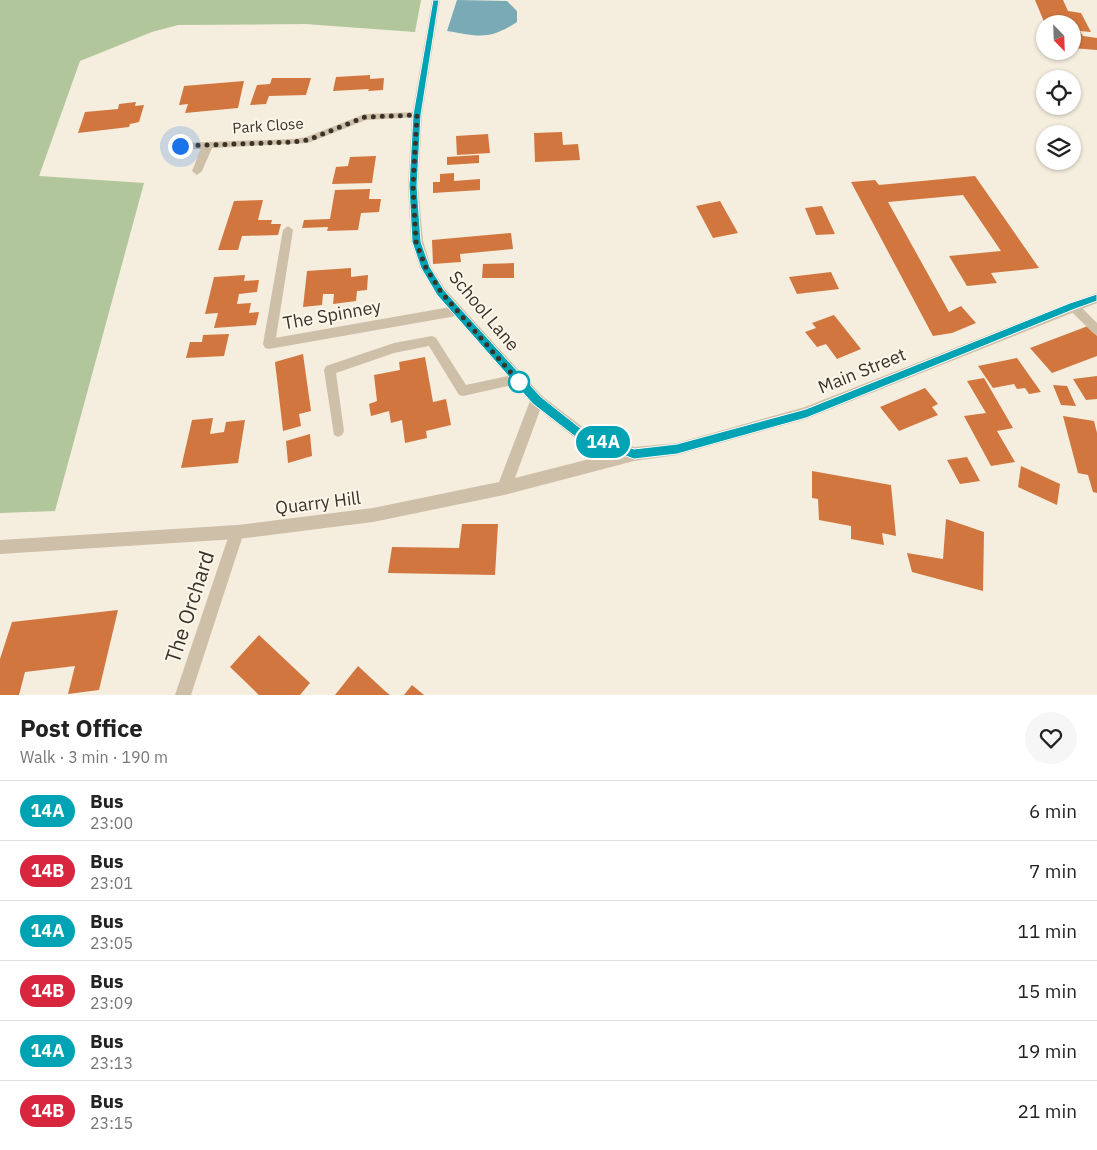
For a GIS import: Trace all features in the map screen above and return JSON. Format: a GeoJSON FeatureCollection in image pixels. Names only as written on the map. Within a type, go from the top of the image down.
{"type":"FeatureCollection","features":[{"type":"Feature","properties":{"kind":"street","name":"School Lane"},"geometry":{"type":"LineString","coordinates":[[436,0],[417,115],[413,186],[416,242],[426,268],[456,311],[537,400],[580,434],[634,454]]}},
{"type":"Feature","properties":{"kind":"street","name":"Park Close"},"geometry":{"type":"LineString","coordinates":[[180,146],[308,140],[365,117],[417,115]]}},
{"type":"Feature","properties":{"kind":"street"},"geometry":{"type":"LineString","coordinates":[[196,171],[208,145]]}},
{"type":"Feature","properties":{"kind":"street","name":"Main Street"},"geometry":{"type":"LineString","coordinates":[[634,454],[677,449],[806,413],[1097,298]]}},
{"type":"Feature","properties":{"kind":"street","name":"The Spinney"},"geometry":{"type":"LineString","coordinates":[[270,344],[456,311]]}},
{"type":"Feature","properties":{"kind":"street"},"geometry":{"type":"LineString","coordinates":[[504,488],[537,400]]}},
{"type":"Feature","properties":{"kind":"street","name":"Quarry Hill"},"geometry":{"type":"LineString","coordinates":[[0,547],[237,532],[373,515],[504,488],[634,454]]}},
{"type":"Feature","properties":{"kind":"street","name":"The Orchard"},"geometry":{"type":"LineString","coordinates":[[183,695],[237,532]]}},
{"type":"Feature","properties":{"kind":"lane","name":"The Spinney"},"geometry":{"type":"LineString","coordinates":[[270,344],[288,230]]}},
{"type":"Feature","properties":{"kind":"lane"},"geometry":{"type":"LineString","coordinates":[[1073,306],[1097,330]]}},
{"type":"Feature","properties":{"kind":"lane"},"geometry":{"type":"LineString","coordinates":[[338,431],[330,370],[394,348],[432,341],[462,391],[517,379]]}},
{"type":"Feature","properties":{"kind":"green space"},"geometry":{"type":"Polygon","coordinates":[[[0,0],[421,0],[415,32],[305,24],[178,25],[152,32],[80,61],[39,176],[144,183],[55,511],[0,513],[0,0]]]}},
{"type":"Feature","properties":{"kind":"water"},"geometry":{"type":"Polygon","coordinates":[[[457,0],[507,1],[517,11],[517,22],[491,35],[483,36],[447,31],[457,0]]]}},
{"type":"Feature","properties":{"kind":"building"},"geometry":{"type":"Polygon","coordinates":[[[1035,0],[1063,0],[1068,11],[1081,13],[1091,32],[1081,31],[1081,15],[1041,15],[1035,0]]]}},
{"type":"Feature","properties":{"kind":"building"},"geometry":{"type":"Polygon","coordinates":[[[1081,33],[1083,36],[1097,38],[1097,50],[1081,49],[1081,33]]]}},
{"type":"Feature","properties":{"kind":"building"},"geometry":{"type":"Polygon","coordinates":[[[370,75],[370,79],[384,78],[383,90],[333,91],[336,77],[370,75]]]}},
{"type":"Feature","properties":{"kind":"building"},"geometry":{"type":"Polygon","coordinates":[[[272,78],[311,78],[306,95],[269,96],[266,104],[250,105],[257,85],[270,84],[272,78]]]}},
{"type":"Feature","properties":{"kind":"building"},"geometry":{"type":"Polygon","coordinates":[[[244,81],[238,108],[185,113],[188,104],[179,105],[184,86],[244,81]]]}},
{"type":"Feature","properties":{"kind":"building"},"geometry":{"type":"Polygon","coordinates":[[[136,102],[135,106],[144,105],[139,122],[130,124],[129,127],[78,133],[85,112],[118,109],[119,104],[136,102]]]}},
{"type":"Feature","properties":{"kind":"building"},"geometry":{"type":"Polygon","coordinates":[[[562,132],[563,145],[578,144],[580,160],[535,162],[534,133],[562,132]]]}},
{"type":"Feature","properties":{"kind":"building"},"geometry":{"type":"Polygon","coordinates":[[[488,134],[490,153],[457,155],[456,136],[488,134]]]}},
{"type":"Feature","properties":{"kind":"building"},"geometry":{"type":"Polygon","coordinates":[[[479,155],[479,163],[447,165],[447,157],[479,155]]]}},
{"type":"Feature","properties":{"kind":"building"},"geometry":{"type":"Polygon","coordinates":[[[376,156],[372,183],[332,184],[336,167],[348,166],[350,157],[376,156]]]}},
{"type":"Feature","properties":{"kind":"building"},"geometry":{"type":"Polygon","coordinates":[[[454,173],[454,181],[480,179],[480,190],[433,193],[433,182],[440,182],[440,174],[454,173]]]}},
{"type":"Feature","properties":{"kind":"building"},"geometry":{"type":"Polygon","coordinates":[[[975,176],[1039,268],[991,273],[997,283],[967,286],[949,256],[1001,251],[963,195],[888,202],[949,312],[961,306],[976,323],[952,333],[933,336],[851,182],[875,180],[879,185],[975,176]]]}},
{"type":"Feature","properties":{"kind":"building"},"geometry":{"type":"Polygon","coordinates":[[[370,189],[369,199],[381,199],[379,212],[361,213],[358,230],[327,231],[328,227],[302,228],[304,220],[330,219],[335,190],[370,189]]]}},
{"type":"Feature","properties":{"kind":"building"},"geometry":{"type":"Polygon","coordinates":[[[263,200],[258,220],[272,220],[271,224],[281,224],[278,235],[242,236],[238,250],[218,250],[234,201],[263,200]]]}},
{"type":"Feature","properties":{"kind":"building"},"geometry":{"type":"Polygon","coordinates":[[[720,201],[738,233],[713,238],[696,206],[720,201]]]}},
{"type":"Feature","properties":{"kind":"building"},"geometry":{"type":"Polygon","coordinates":[[[822,206],[835,234],[816,235],[805,208],[822,206]]]}},
{"type":"Feature","properties":{"kind":"building"},"geometry":{"type":"Polygon","coordinates":[[[511,233],[513,249],[460,254],[461,262],[433,264],[432,240],[511,233]]]}},
{"type":"Feature","properties":{"kind":"building"},"geometry":{"type":"Polygon","coordinates":[[[514,263],[514,278],[482,278],[483,264],[514,263]]]}},
{"type":"Feature","properties":{"kind":"building"},"geometry":{"type":"Polygon","coordinates":[[[351,268],[351,277],[368,275],[367,290],[357,291],[356,301],[333,304],[334,294],[323,294],[322,305],[303,307],[307,271],[351,268]]]}},
{"type":"Feature","properties":{"kind":"building"},"geometry":{"type":"Polygon","coordinates":[[[831,272],[839,289],[797,294],[789,277],[831,272]]]}},
{"type":"Feature","properties":{"kind":"building"},"geometry":{"type":"Polygon","coordinates":[[[245,275],[244,281],[259,280],[257,292],[239,294],[237,304],[251,303],[249,313],[259,312],[256,325],[214,328],[218,313],[205,314],[214,277],[245,275]]]}},
{"type":"Feature","properties":{"kind":"building"},"geometry":{"type":"Polygon","coordinates":[[[834,315],[861,349],[837,359],[826,344],[817,347],[805,332],[816,328],[812,323],[834,315]]]}},
{"type":"Feature","properties":{"kind":"building"},"geometry":{"type":"Polygon","coordinates":[[[1088,326],[1097,336],[1097,356],[1052,373],[1030,348],[1088,326]]]}},
{"type":"Feature","properties":{"kind":"building"},"geometry":{"type":"Polygon","coordinates":[[[229,334],[224,356],[186,358],[190,342],[202,342],[203,335],[229,334]]]}},
{"type":"Feature","properties":{"kind":"building"},"geometry":{"type":"Polygon","coordinates":[[[303,354],[311,411],[299,414],[301,426],[283,431],[275,362],[303,354]]]}},
{"type":"Feature","properties":{"kind":"building"},"geometry":{"type":"Polygon","coordinates":[[[425,357],[433,402],[446,399],[451,425],[426,431],[427,438],[405,443],[402,420],[391,423],[389,411],[371,416],[369,404],[377,401],[374,375],[400,370],[399,362],[425,357]]]}},
{"type":"Feature","properties":{"kind":"building"},"geometry":{"type":"Polygon","coordinates":[[[1017,358],[1041,392],[1029,394],[1025,388],[1017,389],[1014,384],[993,388],[978,366],[1017,358]]]}},
{"type":"Feature","properties":{"kind":"building"},"geometry":{"type":"Polygon","coordinates":[[[1097,376],[1097,399],[1086,400],[1073,379],[1097,376]]]}},
{"type":"Feature","properties":{"kind":"building"},"geometry":{"type":"Polygon","coordinates":[[[984,378],[1013,428],[997,431],[1015,462],[991,466],[964,416],[986,413],[967,381],[984,378]]]}},
{"type":"Feature","properties":{"kind":"building"},"geometry":{"type":"Polygon","coordinates":[[[1053,385],[1067,386],[1076,406],[1061,405],[1053,385]]]}},
{"type":"Feature","properties":{"kind":"building"},"geometry":{"type":"Polygon","coordinates":[[[925,388],[938,404],[932,407],[938,415],[899,431],[880,407],[925,388]]]}},
{"type":"Feature","properties":{"kind":"building"},"geometry":{"type":"Polygon","coordinates":[[[1063,416],[1094,421],[1097,433],[1097,493],[1093,492],[1088,475],[1078,473],[1063,416]]]}},
{"type":"Feature","properties":{"kind":"building"},"geometry":{"type":"Polygon","coordinates":[[[213,418],[210,434],[224,432],[226,422],[245,420],[238,463],[181,468],[192,420],[213,418]]]}},
{"type":"Feature","properties":{"kind":"building"},"geometry":{"type":"Polygon","coordinates":[[[310,434],[312,456],[288,463],[286,441],[310,434]]]}},
{"type":"Feature","properties":{"kind":"building"},"geometry":{"type":"Polygon","coordinates":[[[967,457],[980,481],[960,484],[947,460],[967,457]]]}},
{"type":"Feature","properties":{"kind":"building"},"geometry":{"type":"Polygon","coordinates":[[[1021,466],[1060,484],[1057,505],[1018,487],[1021,466]]]}},
{"type":"Feature","properties":{"kind":"building"},"geometry":{"type":"Polygon","coordinates":[[[812,471],[891,485],[896,536],[882,533],[884,545],[851,539],[851,526],[819,520],[818,499],[812,498],[812,471]]]}},
{"type":"Feature","properties":{"kind":"building"},"geometry":{"type":"Polygon","coordinates":[[[946,519],[984,532],[983,591],[912,572],[907,553],[943,559],[946,519]]]}},
{"type":"Feature","properties":{"kind":"building"},"geometry":{"type":"Polygon","coordinates":[[[462,524],[498,524],[495,575],[388,573],[392,547],[459,548],[462,524]]]}},
{"type":"Feature","properties":{"kind":"building"},"geometry":{"type":"Polygon","coordinates":[[[118,610],[99,690],[68,694],[75,666],[25,672],[19,695],[0,695],[0,659],[12,622],[118,610]]]}},
{"type":"Feature","properties":{"kind":"building"},"geometry":{"type":"Polygon","coordinates":[[[259,635],[310,683],[300,695],[259,695],[230,667],[259,635]]]}},
{"type":"Feature","properties":{"kind":"building"},"geometry":{"type":"Polygon","coordinates":[[[358,666],[385,691],[390,695],[335,695],[358,666]]]}},
{"type":"Feature","properties":{"kind":"building"},"geometry":{"type":"Polygon","coordinates":[[[412,685],[424,695],[404,695],[412,685]]]}},
{"type":"Feature","properties":{"kind":"bus line","name":"14A"},"geometry":{"type":"LineString","coordinates":[[436,0],[417,115],[413,186],[416,242],[426,268],[456,311],[537,400],[580,434],[634,454],[677,449],[806,413],[1097,298]]}},
{"type":"Feature","properties":{"kind":"route"},"geometry":{"type":"LineString","coordinates":[[180,146],[294,142],[308,140],[365,117],[417,115],[413,186],[416,242],[426,268],[441,292],[519,382]]}}]}
